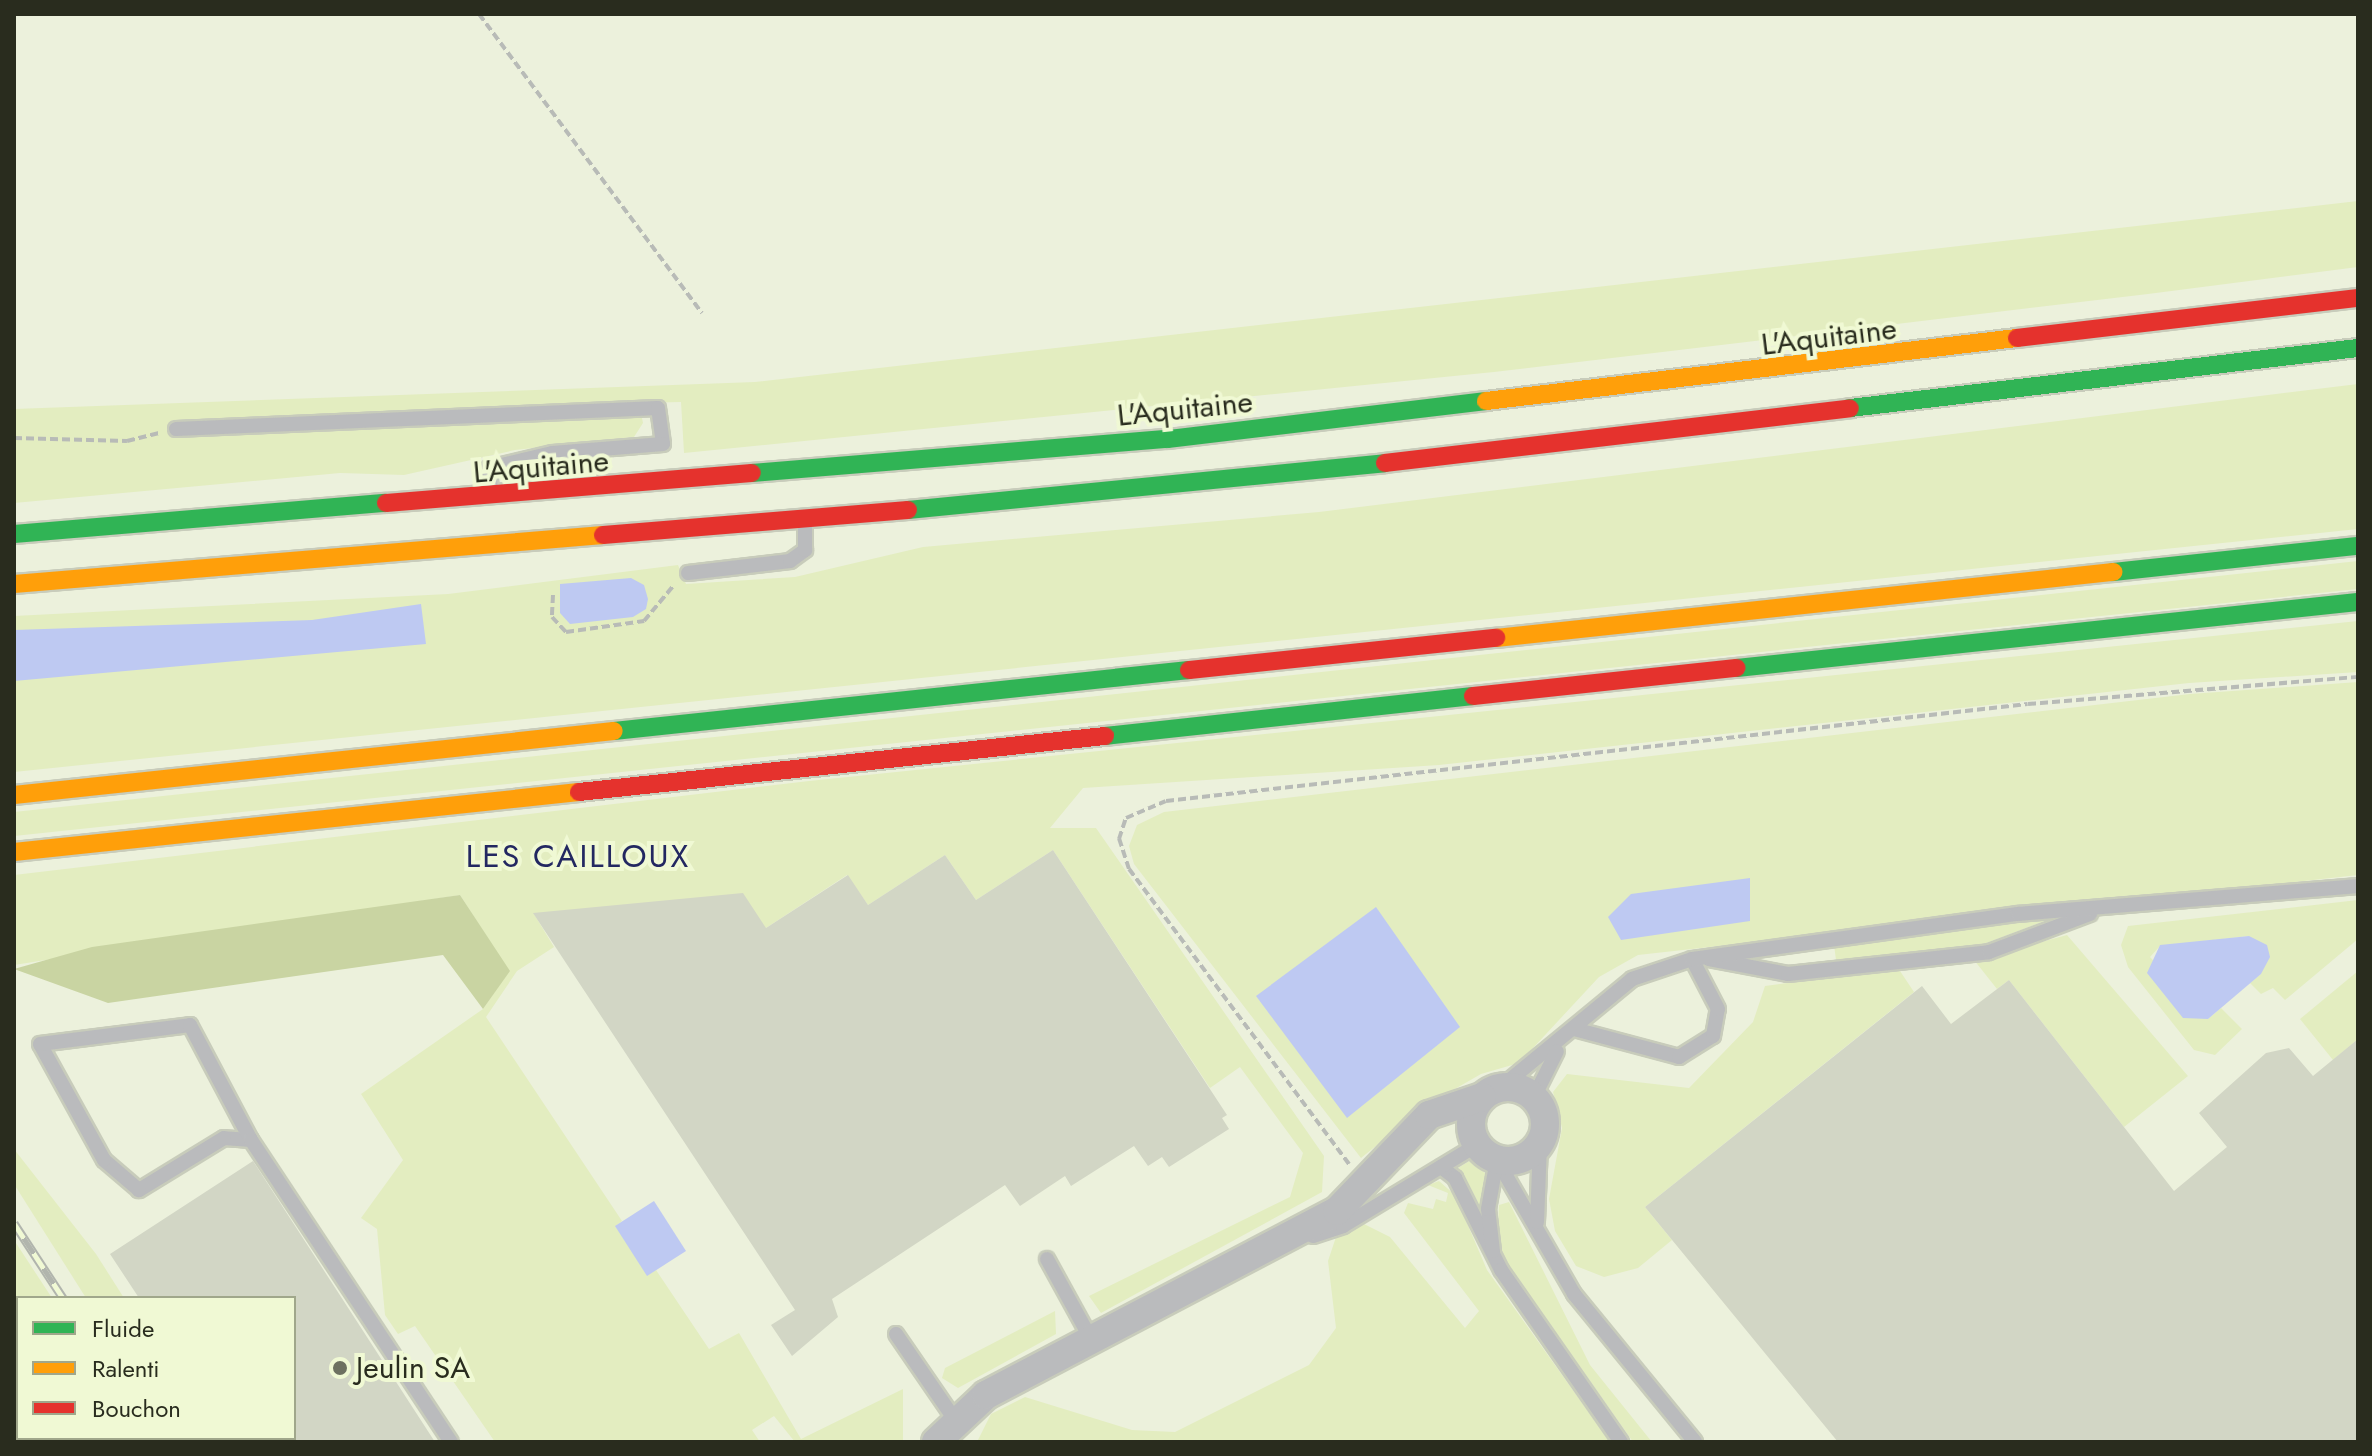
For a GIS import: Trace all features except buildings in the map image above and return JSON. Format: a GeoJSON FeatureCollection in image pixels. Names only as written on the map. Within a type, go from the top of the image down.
{"type":"FeatureCollection","features":[{"type":"Feature","properties":{"kind":"main road","name":"L'Aquitaine"},"geometry":{"type":"LineString","coordinates":[[14,534],[492,499],[1420,412],[2358,298]]}},
{"type":"Feature","properties":{"kind":"main road"},"geometry":{"type":"LineString","coordinates":[[14,584],[805,523],[1543,448],[2358,348]]}},
{"type":"Feature","properties":{"kind":"main road"},"geometry":{"type":"LineString","coordinates":[[14,795],[2358,546]]}},
{"type":"Feature","properties":{"kind":"main road"},"geometry":{"type":"LineString","coordinates":[[14,852],[2358,602]]}},
{"type":"Feature","properties":{"kind":"street"},"geometry":{"type":"LineString","coordinates":[[936,1442],[955,1420],[1091,1339],[1274,1248],[1337,1211],[1361,1181],[1414,1131],[1446,1103],[1491,1092],[1534,1097],[1545,1119],[1540,1143],[1522,1159],[1481,1144],[1414,1131]]}},
{"type":"Feature","properties":{"kind":"street"},"geometry":{"type":"LineString","coordinates":[[1481,1144],[1491,1092]]}},
{"type":"Feature","properties":{"kind":"lane"},"geometry":{"type":"LineString","coordinates":[[176,429],[658,408],[663,444],[552,453],[489,468],[492,499]]}},
{"type":"Feature","properties":{"kind":"lane"},"geometry":{"type":"LineString","coordinates":[[688,573],[790,561],[805,550],[805,523]]}},
{"type":"Feature","properties":{"kind":"lane"},"geometry":{"type":"LineString","coordinates":[[1491,1092],[1574,1029],[1632,979],[1692,959],[1855,933],[2358,886]]}},
{"type":"Feature","properties":{"kind":"lane"},"geometry":{"type":"LineString","coordinates":[[1692,959],[1788,974],[1974,953],[2018,944],[2094,912]]}},
{"type":"Feature","properties":{"kind":"lane"},"geometry":{"type":"LineString","coordinates":[[1574,1029],[1679,1057],[1713,1036],[1718,1009],[1692,959]]}},
{"type":"Feature","properties":{"kind":"lane"},"geometry":{"type":"LineString","coordinates":[[251,1140],[224,1138],[139,1190],[104,1160],[40,1044],[190,1025],[251,1140],[451,1442]]}},
{"type":"Feature","properties":{"kind":"lane"},"geometry":{"type":"LineString","coordinates":[[1534,1097],[1545,1065],[1574,1029]]}},
{"type":"Feature","properties":{"kind":"lane"},"geometry":{"type":"LineString","coordinates":[[1537,1222],[1540,1143]]}},
{"type":"Feature","properties":{"kind":"lane"},"geometry":{"type":"LineString","coordinates":[[1274,1248],[1343,1226],[1481,1144]]}},
{"type":"Feature","properties":{"kind":"lane"},"geometry":{"type":"LineString","coordinates":[[1481,1144],[1537,1222],[1574,1294],[1695,1442]]}},
{"type":"Feature","properties":{"kind":"lane"},"geometry":{"type":"LineString","coordinates":[[1481,1144],[1488,1220],[1501,1270]]}},
{"type":"Feature","properties":{"kind":"lane"},"geometry":{"type":"LineString","coordinates":[[1441,1167],[1455,1178],[1501,1270],[1621,1442]]}},
{"type":"Feature","properties":{"kind":"lane"},"geometry":{"type":"LineString","coordinates":[[1047,1259],[1091,1339]]}},
{"type":"Feature","properties":{"kind":"lane"},"geometry":{"type":"LineString","coordinates":[[896,1334],[955,1420]]}},
{"type":"Feature","properties":{"kind":"path"},"geometry":{"type":"LineString","coordinates":[[479,14],[702,313]]}},
{"type":"Feature","properties":{"kind":"path"},"geometry":{"type":"LineString","coordinates":[[14,438],[127,441],[176,429]]}},
{"type":"Feature","properties":{"kind":"path"},"geometry":{"type":"LineString","coordinates":[[553,595],[552,617],[566,632],[644,621],[688,573]]}},
{"type":"Feature","properties":{"kind":"path"},"geometry":{"type":"LineString","coordinates":[[1361,1181],[1129,869],[1119,839],[1126,818],[1166,801],[2028,704],[2358,677]]}},
{"type":"Feature","properties":{"kind":"green space"},"geometry":{"type":"Polygon","coordinates":[[[2358,201],[2358,267],[1494,372],[684,453],[681,402],[639,403],[643,423],[634,437],[515,450],[404,475],[340,473],[14,503],[14,409],[755,382],[2358,201]]]}},
{"type":"Feature","properties":{"kind":"green space"},"geometry":{"type":"Polygon","coordinates":[[[2358,384],[2358,529],[14,772],[14,616],[448,594],[678,565],[686,584],[795,577],[923,547],[1319,512],[2358,384]]]}},
{"type":"Feature","properties":{"kind":"green space"},"geometry":{"type":"Polygon","coordinates":[[[2358,561],[2358,589],[14,836],[14,812],[2358,561]]]}},
{"type":"Feature","properties":{"kind":"green space"},"geometry":{"type":"Polygon","coordinates":[[[2358,621],[2358,672],[2189,683],[1439,765],[1083,788],[1050,828],[1096,828],[1324,1156],[1322,1192],[1101,1313],[1089,1296],[1290,1197],[1303,1153],[1240,1067],[1210,1088],[1053,850],[976,900],[945,855],[868,905],[847,875],[766,928],[534,914],[554,947],[517,971],[486,1017],[622,1221],[616,1226],[647,1275],[656,1270],[709,1349],[739,1333],[801,1439],[903,1389],[903,1442],[795,1442],[774,1416],[752,1430],[760,1442],[495,1442],[415,1326],[398,1334],[385,1315],[377,1229],[361,1218],[403,1160],[361,1094],[483,1009],[509,971],[460,895],[14,965],[14,875],[809,781],[2358,621]]]}},
{"type":"Feature","properties":{"kind":"green space"},"geometry":{"type":"Polygon","coordinates":[[[2358,682],[2358,875],[1638,955],[1599,977],[1519,1063],[1481,1074],[1427,1105],[1361,1158],[1134,864],[1129,846],[1137,825],[1164,812],[2190,694],[2358,682]]]}},
{"type":"Feature","properties":{"kind":"green space"},"geometry":{"type":"Polygon","coordinates":[[[460,895],[510,971],[483,1009],[443,955],[108,1003],[14,969],[92,947],[460,895]]]}},
{"type":"Feature","properties":{"kind":"green space"},"geometry":{"type":"Polygon","coordinates":[[[2358,900],[2358,939],[2285,1000],[2273,988],[2261,994],[2250,983],[2261,974],[2249,936],[2160,946],[2150,957],[2208,1019],[2221,1008],[2242,1029],[2215,1055],[2194,1050],[2128,967],[2121,945],[2128,926],[2358,900]]]}},
{"type":"Feature","properties":{"kind":"green space"},"geometry":{"type":"Polygon","coordinates":[[[2058,916],[1976,947],[1836,960],[1834,945],[2058,916]]]}},
{"type":"Feature","properties":{"kind":"green space"},"geometry":{"type":"Polygon","coordinates":[[[2067,935],[2188,1076],[2124,1127],[2009,980],[1997,989],[1974,960],[2067,935]]]}},
{"type":"Feature","properties":{"kind":"green space"},"geometry":{"type":"Polygon","coordinates":[[[1898,968],[1914,992],[1645,1207],[1672,1240],[1638,1268],[1604,1277],[1576,1266],[1555,1231],[1549,1199],[1562,1128],[1553,1092],[1567,1074],[1689,1088],[1753,1022],[1765,986],[1898,968]]]}},
{"type":"Feature","properties":{"kind":"green space"},"geometry":{"type":"Polygon","coordinates":[[[2358,971],[2358,1039],[2333,1060],[2300,1019],[2358,971]]]}},
{"type":"Feature","properties":{"kind":"green space"},"geometry":{"type":"Polygon","coordinates":[[[14,1149],[96,1254],[123,1296],[85,1296],[14,1184],[14,1149]]]}},
{"type":"Feature","properties":{"kind":"green space"},"geometry":{"type":"Polygon","coordinates":[[[1471,1160],[1487,1175],[1483,1209],[1474,1211],[1458,1168],[1471,1160]]]}},
{"type":"Feature","properties":{"kind":"green space"},"geometry":{"type":"Polygon","coordinates":[[[1439,1181],[1455,1195],[1487,1270],[1610,1442],[977,1442],[991,1414],[1025,1397],[1132,1430],[1175,1432],[1309,1365],[1336,1328],[1328,1261],[1336,1237],[1362,1223],[1390,1237],[1465,1328],[1479,1311],[1404,1213],[1408,1203],[1433,1209],[1436,1199],[1446,1202],[1448,1193],[1428,1185],[1439,1181]]]}},
{"type":"Feature","properties":{"kind":"green space"},"geometry":{"type":"Polygon","coordinates":[[[1509,1202],[1590,1365],[1652,1442],[1633,1442],[1506,1262],[1497,1242],[1499,1205],[1509,1202]]]}},
{"type":"Feature","properties":{"kind":"green space"},"geometry":{"type":"Polygon","coordinates":[[[14,1240],[51,1296],[16,1296],[16,1301],[14,1240]]]}},
{"type":"Feature","properties":{"kind":"green space"},"geometry":{"type":"Polygon","coordinates":[[[1055,1311],[1056,1334],[958,1388],[942,1378],[945,1368],[1055,1311]]]}},
{"type":"Feature","properties":{"kind":"water"},"geometry":{"type":"Polygon","coordinates":[[[631,578],[644,585],[648,599],[646,609],[633,617],[570,624],[560,613],[560,584],[631,578]]]}},
{"type":"Feature","properties":{"kind":"water"},"geometry":{"type":"Polygon","coordinates":[[[421,604],[426,644],[14,681],[14,630],[312,620],[421,604]]]}},
{"type":"Feature","properties":{"kind":"water"},"geometry":{"type":"Polygon","coordinates":[[[1750,878],[1750,921],[1621,940],[1608,917],[1631,894],[1750,878]]]}},
{"type":"Feature","properties":{"kind":"water"},"geometry":{"type":"Polygon","coordinates":[[[1376,907],[1460,1027],[1347,1118],[1256,996],[1376,907]]]}},
{"type":"Feature","properties":{"kind":"water"},"geometry":{"type":"Polygon","coordinates":[[[2249,936],[2267,945],[2270,957],[2261,974],[2208,1019],[2183,1018],[2147,973],[2160,945],[2249,936]]]}},
{"type":"Feature","properties":{"kind":"water"},"geometry":{"type":"Polygon","coordinates":[[[654,1201],[686,1251],[647,1276],[615,1226],[654,1201]]]}},
{"type":"Feature","properties":{"kind":"railway"},"geometry":{"type":"LineString","coordinates":[[14,1223],[62,1296]]}},
{"type":"Feature","properties":{"kind":"traffic: fast"},"geometry":{"type":"LineString","coordinates":[[1850,408],[2358,348]]}},
{"type":"Feature","properties":{"kind":"traffic: fast"},"geometry":{"type":"LineString","coordinates":[[752,473],[1168,439],[1486,401]]}},
{"type":"Feature","properties":{"kind":"traffic: fast"},"geometry":{"type":"LineString","coordinates":[[908,510],[1385,463]]}},
{"type":"Feature","properties":{"kind":"traffic: fast"},"geometry":{"type":"LineString","coordinates":[[14,534],[386,503]]}},
{"type":"Feature","properties":{"kind":"traffic: fast"},"geometry":{"type":"LineString","coordinates":[[2113,572],[2358,546]]}},
{"type":"Feature","properties":{"kind":"traffic: fast"},"geometry":{"type":"LineString","coordinates":[[1737,668],[2358,602]]}},
{"type":"Feature","properties":{"kind":"traffic: fast"},"geometry":{"type":"LineString","coordinates":[[614,731],[1189,670]]}},
{"type":"Feature","properties":{"kind":"traffic: fast"},"geometry":{"type":"LineString","coordinates":[[1105,736],[1473,696]]}},
{"type":"Feature","properties":{"kind":"traffic: slow"},"geometry":{"type":"LineString","coordinates":[[1486,401],[2017,338]]}},
{"type":"Feature","properties":{"kind":"traffic: slow"},"geometry":{"type":"LineString","coordinates":[[14,584],[603,535]]}},
{"type":"Feature","properties":{"kind":"traffic: slow"},"geometry":{"type":"LineString","coordinates":[[1496,638],[2113,572]]}},
{"type":"Feature","properties":{"kind":"traffic: slow"},"geometry":{"type":"LineString","coordinates":[[14,795],[614,731]]}},
{"type":"Feature","properties":{"kind":"traffic: slow"},"geometry":{"type":"LineString","coordinates":[[14,852],[579,792]]}},
{"type":"Feature","properties":{"kind":"traffic: jam"},"geometry":{"type":"LineString","coordinates":[[2017,338],[2358,298]]}},
{"type":"Feature","properties":{"kind":"traffic: jam"},"geometry":{"type":"LineString","coordinates":[[1385,463],[1850,408]]}},
{"type":"Feature","properties":{"kind":"traffic: jam"},"geometry":{"type":"LineString","coordinates":[[386,503],[752,473]]}},
{"type":"Feature","properties":{"kind":"traffic: jam"},"geometry":{"type":"LineString","coordinates":[[603,535],[908,510]]}},
{"type":"Feature","properties":{"kind":"traffic: jam"},"geometry":{"type":"LineString","coordinates":[[1189,670],[1496,638]]}},
{"type":"Feature","properties":{"kind":"traffic: jam"},"geometry":{"type":"LineString","coordinates":[[1473,696],[1737,668]]}},
{"type":"Feature","properties":{"kind":"traffic: jam"},"geometry":{"type":"LineString","coordinates":[[579,792],[1105,736]]}},
{"type":"Feature","properties":{"kind":"place","name":"Jeulin SA"},"geometry":{"type":"Point","coordinates":[340,1368]}},
{"type":"Feature","properties":{"kind":"district","name":"LES CAILLOUX"},"geometry":{"type":"Point","coordinates":[578,856]}}]}
